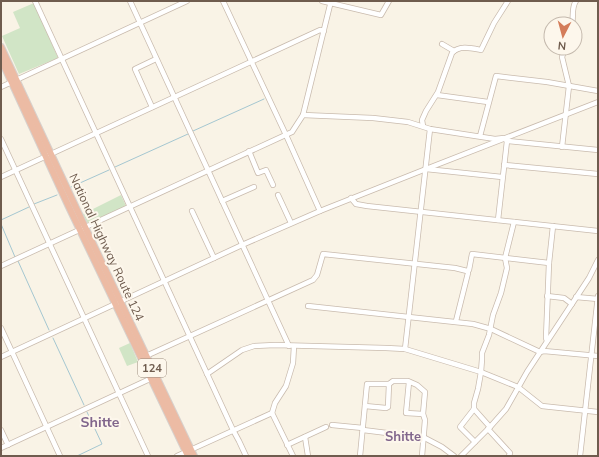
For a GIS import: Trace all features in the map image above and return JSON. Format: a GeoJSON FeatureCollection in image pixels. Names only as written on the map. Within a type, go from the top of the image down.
{"type":"FeatureCollection","features":[{"type":"Feature","properties":{"kind":"highway","name":"National Highway Route 124"},"geometry":{"type":"LineString","coordinates":[[1,47],[14,81],[152,378],[188,452],[194,456]]}},
{"type":"Feature","properties":{"kind":"highway","name":"National Highway Route 124"},"geometry":{"type":"LineString","coordinates":[[1,59],[14,81]]}},
{"type":"Feature","properties":{"kind":"highway","name":"National Highway Route 124"},"geometry":{"type":"LineString","coordinates":[[118,303],[146,356],[188,452]]}},
{"type":"Feature","properties":{"kind":"street"},"geometry":{"type":"LineString","coordinates":[[35,1],[232,430],[246,456]]}},
{"type":"Feature","properties":{"kind":"street"},"geometry":{"type":"LineString","coordinates":[[130,1],[242,245],[291,346],[292,363],[286,386],[274,403],[272,412],[293,456]]}},
{"type":"Feature","properties":{"kind":"street"},"geometry":{"type":"LineString","coordinates":[[1,87],[187,1]]}},
{"type":"Feature","properties":{"kind":"street"},"geometry":{"type":"LineString","coordinates":[[223,1],[286,134],[320,211]]}},
{"type":"Feature","properties":{"kind":"street"},"geometry":{"type":"LineString","coordinates":[[322,1],[381,15],[389,1]]}},
{"type":"Feature","properties":{"kind":"street"},"geometry":{"type":"LineString","coordinates":[[442,44],[454,50],[464,47],[481,50],[494,23],[508,1]]}},
{"type":"Feature","properties":{"kind":"street"},"geometry":{"type":"LineString","coordinates":[[572,16],[573,8],[576,1]]}},
{"type":"Feature","properties":{"kind":"street"},"geometry":{"type":"LineString","coordinates":[[1,266],[292,132],[303,115],[330,2]]}},
{"type":"Feature","properties":{"kind":"street"},"geometry":{"type":"LineString","coordinates":[[1,177],[251,61],[320,30],[324,30]]}},
{"type":"Feature","properties":{"kind":"street"},"geometry":{"type":"LineString","coordinates":[[423,126],[422,120],[424,115],[437,95],[445,70],[454,50]]}},
{"type":"Feature","properties":{"kind":"street"},"geometry":{"type":"LineString","coordinates":[[562,56],[569,86],[562,147]]}},
{"type":"Feature","properties":{"kind":"street"},"geometry":{"type":"LineString","coordinates":[[152,107],[135,69],[156,59]]}},
{"type":"Feature","properties":{"kind":"street"},"geometry":{"type":"LineString","coordinates":[[480,136],[496,76],[598,91]]}},
{"type":"Feature","properties":{"kind":"street"},"geometry":{"type":"LineString","coordinates":[[437,95],[488,102]]}},
{"type":"Feature","properties":{"kind":"street"},"geometry":{"type":"LineString","coordinates":[[1,357],[291,223],[426,168],[505,140],[565,114],[598,102]]}},
{"type":"Feature","properties":{"kind":"street"},"geometry":{"type":"LineString","coordinates":[[303,115],[373,118],[408,122],[430,129],[505,140],[598,150]]}},
{"type":"Feature","properties":{"kind":"street"},"geometry":{"type":"LineString","coordinates":[[405,349],[430,129]]}},
{"type":"Feature","properties":{"kind":"street"},"geometry":{"type":"LineString","coordinates":[[1,139],[148,456]]}},
{"type":"Feature","properties":{"kind":"street"},"geometry":{"type":"LineString","coordinates":[[498,220],[505,140]]}},
{"type":"Feature","properties":{"kind":"street"},"geometry":{"type":"LineString","coordinates":[[249,152],[258,173],[266,170],[273,185]]}},
{"type":"Feature","properties":{"kind":"street"},"geometry":{"type":"LineString","coordinates":[[504,165],[598,174]]}},
{"type":"Feature","properties":{"kind":"street"},"geometry":{"type":"LineString","coordinates":[[426,168],[502,178]]}},
{"type":"Feature","properties":{"kind":"street"},"geometry":{"type":"LineString","coordinates":[[222,201],[254,187]]}},
{"type":"Feature","properties":{"kind":"street"},"geometry":{"type":"LineString","coordinates":[[278,195],[291,223]]}},
{"type":"Feature","properties":{"kind":"street"},"geometry":{"type":"LineString","coordinates":[[351,198],[356,204],[367,206],[598,231]]}},
{"type":"Feature","properties":{"kind":"street"},"geometry":{"type":"LineString","coordinates":[[192,211],[214,258]]}},
{"type":"Feature","properties":{"kind":"street"},"geometry":{"type":"LineString","coordinates":[[475,442],[460,427],[474,409],[481,372],[482,354],[490,335],[493,316],[501,293],[507,268],[505,258],[514,222]]}},
{"type":"Feature","properties":{"kind":"street"},"geometry":{"type":"LineString","coordinates":[[547,341],[547,296],[553,226]]}},
{"type":"Feature","properties":{"kind":"street"},"geometry":{"type":"LineString","coordinates":[[146,356],[313,280],[322,254],[455,268],[467,271]]}},
{"type":"Feature","properties":{"kind":"street"},"geometry":{"type":"LineString","coordinates":[[456,322],[472,254],[549,263]]}},
{"type":"Feature","properties":{"kind":"street"},"geometry":{"type":"LineString","coordinates":[[462,456],[506,409],[540,352],[589,278],[598,260]]}},
{"type":"Feature","properties":{"kind":"street"},"geometry":{"type":"LineString","coordinates":[[547,296],[564,298],[572,304]]}},
{"type":"Feature","properties":{"kind":"street"},"geometry":{"type":"LineString","coordinates":[[580,456],[598,296]]}},
{"type":"Feature","properties":{"kind":"street"},"geometry":{"type":"LineString","coordinates":[[576,297],[598,299]]}},
{"type":"Feature","properties":{"kind":"street"},"geometry":{"type":"LineString","coordinates":[[308,306],[473,324],[491,329],[540,352],[544,350],[598,356]]}},
{"type":"Feature","properties":{"kind":"street"},"geometry":{"type":"LineString","coordinates":[[1,328],[60,456]]}},
{"type":"Feature","properties":{"kind":"street"},"geometry":{"type":"LineString","coordinates":[[207,374],[242,350],[254,346],[405,349],[481,372],[518,387],[542,406],[598,412]]}},
{"type":"Feature","properties":{"kind":"street"},"geometry":{"type":"LineString","coordinates":[[1,448],[152,378]]}},
{"type":"Feature","properties":{"kind":"street"},"geometry":{"type":"LineString","coordinates":[[360,456],[367,384],[389,384],[393,381],[408,381],[418,385],[425,392],[423,414],[425,420],[422,456]]}},
{"type":"Feature","properties":{"kind":"street"},"geometry":{"type":"LineString","coordinates":[[409,382],[406,412],[423,414]]}},
{"type":"Feature","properties":{"kind":"street"},"geometry":{"type":"LineString","coordinates":[[365,406],[388,407],[389,384]]}},
{"type":"Feature","properties":{"kind":"street"},"geometry":{"type":"LineString","coordinates":[[474,409],[510,453],[509,456]]}},
{"type":"Feature","properties":{"kind":"street"},"geometry":{"type":"LineString","coordinates":[[177,456],[272,412]]}},
{"type":"Feature","properties":{"kind":"street"},"geometry":{"type":"LineString","coordinates":[[332,425],[387,433]]}},
{"type":"Feature","properties":{"kind":"street"},"geometry":{"type":"LineString","coordinates":[[287,445],[326,427]]}},
{"type":"Feature","properties":{"kind":"street"},"geometry":{"type":"LineString","coordinates":[[1,430],[8,445]]}},
{"type":"Feature","properties":{"kind":"street"},"geometry":{"type":"LineString","coordinates":[[305,437],[308,456]]}},
{"type":"Feature","properties":{"kind":"street"},"geometry":{"type":"LineString","coordinates":[[423,437],[442,447],[454,456]]}},
{"type":"Feature","properties":{"kind":"green space"},"geometry":{"type":"Polygon","coordinates":[[[34,3],[58,58],[19,74],[2,36],[20,28],[13,12],[34,3]]]}},
{"type":"Feature","properties":{"kind":"green space"},"geometry":{"type":"Polygon","coordinates":[[[121,195],[126,206],[88,224],[83,214],[121,195]]]}},
{"type":"Feature","properties":{"kind":"green space"},"geometry":{"type":"Polygon","coordinates":[[[130,343],[138,362],[127,366],[119,348],[130,343]]]}},
{"type":"Feature","properties":{"kind":"waterway"},"geometry":{"type":"LineString","coordinates":[[193,131],[264,99]]}},
{"type":"Feature","properties":{"kind":"waterway"},"geometry":{"type":"LineString","coordinates":[[115,167],[188,134]]}},
{"type":"Feature","properties":{"kind":"waterway"},"geometry":{"type":"LineString","coordinates":[[71,187],[109,170]]}},
{"type":"Feature","properties":{"kind":"waterway"},"geometry":{"type":"LineString","coordinates":[[34,204],[57,195]]}},
{"type":"Feature","properties":{"kind":"waterway"},"geometry":{"type":"LineString","coordinates":[[1,220],[29,207]]}},
{"type":"Feature","properties":{"kind":"waterway"},"geometry":{"type":"LineString","coordinates":[[1,224],[15,257]]}},
{"type":"Feature","properties":{"kind":"waterway"},"geometry":{"type":"LineString","coordinates":[[18,261],[49,330]]}},
{"type":"Feature","properties":{"kind":"waterway"},"geometry":{"type":"LineString","coordinates":[[53,338],[84,405]]}},
{"type":"Feature","properties":{"kind":"waterway"},"geometry":{"type":"LineString","coordinates":[[77,456],[102,444],[87,412]]}},
{"type":"Feature","properties":{"kind":"district","name":"Shitte"},"geometry":{"type":"Point","coordinates":[100,422]}},
{"type":"Feature","properties":{"kind":"district","name":"Shitte"},"geometry":{"type":"Point","coordinates":[403,436]}}]}
